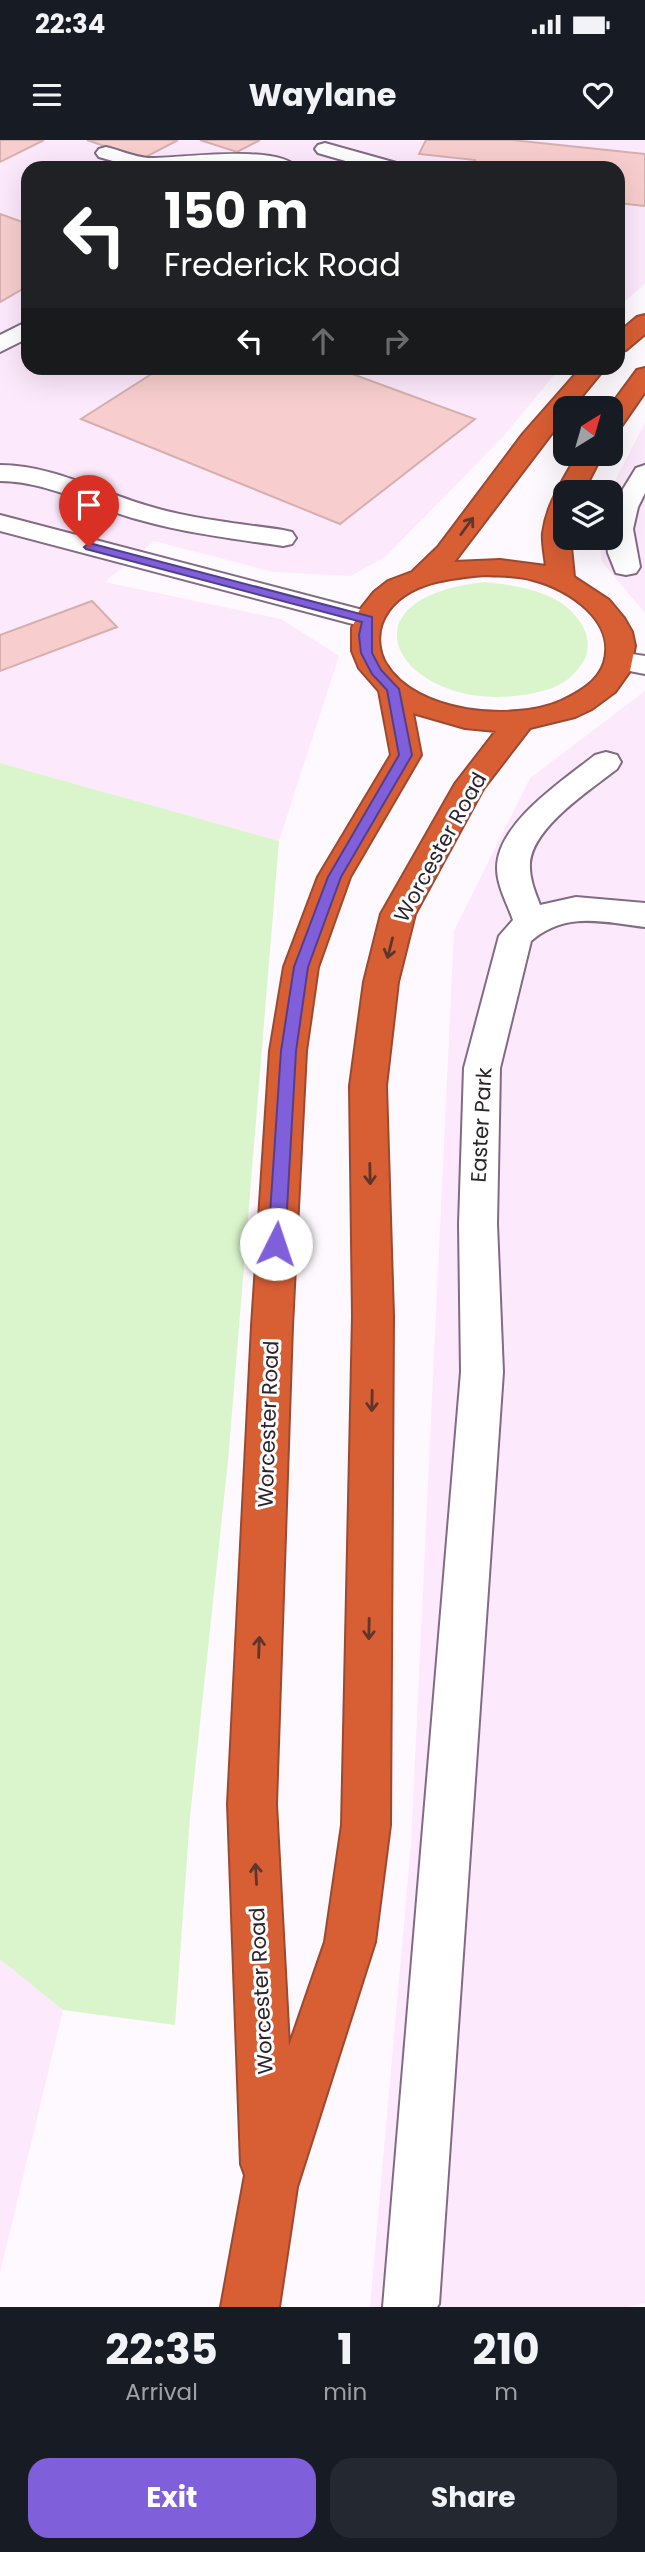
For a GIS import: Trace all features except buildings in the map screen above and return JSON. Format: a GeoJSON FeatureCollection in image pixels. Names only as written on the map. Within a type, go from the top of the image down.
{"type":"FeatureCollection","features":[{"type":"Feature","properties":{"kind":"highway"},"geometry":{"type":"LineString","coordinates":[[625,339],[645,322]]}},
{"type":"Feature","properties":{"kind":"highway","name":"Worcester Road"},"geometry":{"type":"LineString","coordinates":[[422,577],[448,553],[532,439],[587,375]]}},
{"type":"Feature","properties":{"kind":"highway"},"geometry":{"type":"LineString","coordinates":[[623,405],[645,375]]}},
{"type":"Feature","properties":{"kind":"highway"},"geometry":{"type":"LineString","coordinates":[[556,550],[561,580]]}},
{"type":"Feature","properties":{"kind":"highway","name":"Worcester Road"},"geometry":{"type":"LineString","coordinates":[[486,566],[542,573],[561,580],[603,608],[618,631],[621,646],[632,663],[580,704],[552,715],[520,720],[485,721],[450,715],[419,704],[393,689],[376,672],[366,653],[365,635],[368,620],[389,594],[422,577],[452,569],[486,566]]}},
{"type":"Feature","properties":{"kind":"highway","name":"Worcester Road"},"geometry":{"type":"LineString","coordinates":[[269,2187],[253,1804],[272,1326],[288,1051],[301,967],[334,877],[406,755],[393,689]]}},
{"type":"Feature","properties":{"kind":"highway","name":"Worcester Road"},"geometry":{"type":"LineString","coordinates":[[250,2307],[269,2187],[349,1942],[366,1825],[373,1316],[368,1086],[381,982],[398,914],[470,784],[520,720]]}},
{"type":"Feature","properties":{"kind":"street"},"geometry":{"type":"LineString","coordinates":[[307,161],[330,144],[375,161]]}},
{"type":"Feature","properties":{"kind":"street"},"geometry":{"type":"LineString","coordinates":[[106,153],[134,161]]}},
{"type":"Feature","properties":{"kind":"street"},"geometry":{"type":"LineString","coordinates":[[200,161],[247,161]]}},
{"type":"Feature","properties":{"kind":"street"},"geometry":{"type":"LineString","coordinates":[[0,345],[21,332]]}},
{"type":"Feature","properties":{"kind":"street"},"geometry":{"type":"LineString","coordinates":[[0,472],[11,471],[34,477],[148,515],[283,538]]}},
{"type":"Feature","properties":{"kind":"street"},"geometry":{"type":"LineString","coordinates":[[626,567],[618,546],[620,516],[629,495],[645,473]]}},
{"type":"Feature","properties":{"kind":"street"},"geometry":{"type":"LineString","coordinates":[[4,530],[368,620]]}},
{"type":"Feature","properties":{"kind":"street"},"geometry":{"type":"LineString","coordinates":[[606,762],[547,811],[521,843],[514,860],[515,878],[530,921],[548,912],[573,909],[645,915]]}},
{"type":"Feature","properties":{"kind":"street","name":"Easter Park"},"geometry":{"type":"LineString","coordinates":[[410,2304],[482,1372],[478,1224],[482,1068],[516,936],[530,921]]}},
{"type":"Feature","properties":{"kind":"shaded area"},"geometry":{"type":"Polygon","coordinates":[[[0,140],[645,140],[645,284],[625,301],[625,161],[21,161],[21,375],[554,375],[502,438],[385,557],[351,576],[273,572],[154,541],[105,582],[281,619],[339,656],[279,841],[0,763],[0,140]]]}},
{"type":"Feature","properties":{"kind":"shaded area"},"geometry":{"type":"Polygon","coordinates":[[[645,423],[645,613],[602,562],[601,550],[623,550],[623,480],[615,480],[645,423]]]}},
{"type":"Feature","properties":{"kind":"shaded area"},"geometry":{"type":"Polygon","coordinates":[[[645,691],[645,2303],[628,2307],[370,2307],[411,1844],[454,931],[530,778],[645,691]]]}},
{"type":"Feature","properties":{"kind":"shaded area"},"geometry":{"type":"Polygon","coordinates":[[[0,1957],[63,2010],[0,2273],[0,1957]]]}},
{"type":"Feature","properties":{"kind":"green space"},"geometry":{"type":"Polygon","coordinates":[[[485,582],[543,594],[568,608],[578,618],[585,631],[588,647],[585,658],[572,676],[546,690],[498,697],[457,692],[425,677],[404,657],[397,634],[406,611],[435,593],[485,582]]]}},
{"type":"Feature","properties":{"kind":"green space"},"geometry":{"type":"Polygon","coordinates":[[[0,763],[279,841],[228,1461],[190,1817],[175,2025],[63,2010],[0,1959],[0,763]]]}},
{"type":"Feature","properties":{"kind":"route"},"geometry":{"type":"LineString","coordinates":[[89,547],[368,620],[366,653],[376,672],[393,689],[406,755],[334,877],[301,967],[288,1051],[276,1244]]}}]}
